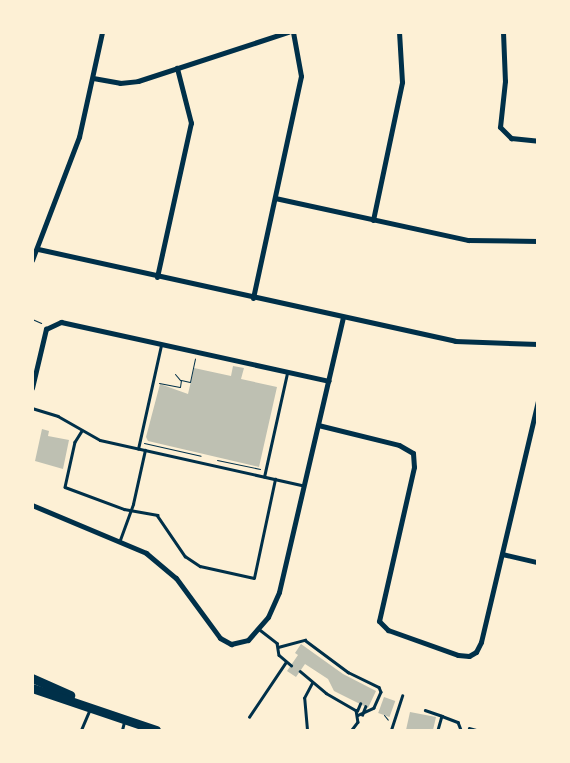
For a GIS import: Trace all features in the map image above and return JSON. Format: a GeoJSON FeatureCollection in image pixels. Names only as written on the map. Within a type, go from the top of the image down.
{"type":"FeatureCollection","features":[{"type":"Feature","properties":{"kind":"highway"},"geometry":{"type":"LineString","coordinates":[[32,678],[91,706]]}},
{"type":"Feature","properties":{"kind":"highway"},"geometry":{"type":"LineString","coordinates":[[32,688],[91,706],[156,730]]}},
{"type":"Feature","properties":{"kind":"street"},"geometry":{"type":"LineString","coordinates":[[32,260],[38,249],[70,163],[93,78],[102,32]]}},
{"type":"Feature","properties":{"kind":"street"},"geometry":{"type":"LineString","coordinates":[[93,78],[128,82],[288,32]]}},
{"type":"Feature","properties":{"kind":"street"},"geometry":{"type":"LineString","coordinates":[[253,298],[301,76],[294,32]]}},
{"type":"Feature","properties":{"kind":"street"},"geometry":{"type":"LineString","coordinates":[[373,220],[402,82],[399,32]]}},
{"type":"Feature","properties":{"kind":"street"},"geometry":{"type":"LineString","coordinates":[[503,32],[505,66],[500,127],[511,138],[538,141]]}},
{"type":"Feature","properties":{"kind":"street"},"geometry":{"type":"LineString","coordinates":[[157,277],[191,123],[176,68]]}},
{"type":"Feature","properties":{"kind":"street"},"geometry":{"type":"LineString","coordinates":[[275,198],[473,241],[538,241]]}},
{"type":"Feature","properties":{"kind":"street"},"geometry":{"type":"LineString","coordinates":[[38,249],[157,277],[467,343],[538,344]]}},
{"type":"Feature","properties":{"kind":"street"},"geometry":{"type":"LineString","coordinates":[[34,507],[120,540],[146,553],[169,571],[216,634],[227,643],[239,644],[259,630],[271,613],[279,592],[343,317]]}},
{"type":"Feature","properties":{"kind":"street"},"geometry":{"type":"LineString","coordinates":[[32,388],[46,329],[55,323],[69,323],[329,380]]}},
{"type":"Feature","properties":{"kind":"street"},"geometry":{"type":"LineString","coordinates":[[318,425],[399,445],[412,452],[414,467],[379,621],[388,630],[458,655],[473,654],[481,642],[538,400]]}},
{"type":"Feature","properties":{"kind":"street"},"geometry":{"type":"LineString","coordinates":[[502,554],[538,562]]}},
{"type":"Feature","properties":{"kind":"lane"},"geometry":{"type":"LineString","coordinates":[[138,449],[162,344]]}},
{"type":"Feature","properties":{"kind":"lane"},"geometry":{"type":"LineString","coordinates":[[264,477],[287,371]]}},
{"type":"Feature","properties":{"kind":"lane"},"geometry":{"type":"LineString","coordinates":[[32,408],[58,416],[100,440],[304,485]]}},
{"type":"Feature","properties":{"kind":"lane"},"geometry":{"type":"LineString","coordinates":[[82,431],[75,442],[65,487],[131,510],[157,516],[185,556],[196,565],[254,578],[275,479]]}},
{"type":"Feature","properties":{"kind":"lane"},"geometry":{"type":"LineString","coordinates":[[120,540],[131,510],[145,450]]}},
{"type":"Feature","properties":{"kind":"lane"},"geometry":{"type":"LineString","coordinates":[[259,630],[278,647],[279,655],[291,665]]}},
{"type":"Feature","properties":{"kind":"lane"},"geometry":{"type":"LineString","coordinates":[[278,647],[305,640],[348,672],[379,687],[381,690],[374,708],[360,715]]}},
{"type":"Feature","properties":{"kind":"lane"},"geometry":{"type":"LineString","coordinates":[[249,717],[286,662]]}},
{"type":"Feature","properties":{"kind":"lane"},"geometry":{"type":"LineString","coordinates":[[300,671],[312,683],[357,711],[360,715]]}},
{"type":"Feature","properties":{"kind":"lane"},"geometry":{"type":"LineString","coordinates":[[307,730],[304,698],[312,683]]}},
{"type":"Feature","properties":{"kind":"lane"},"geometry":{"type":"LineString","coordinates":[[391,730],[402,696]]}},
{"type":"Feature","properties":{"kind":"lane"},"geometry":{"type":"LineString","coordinates":[[348,705],[350,699]]}},
{"type":"Feature","properties":{"kind":"lane"},"geometry":{"type":"LineString","coordinates":[[352,708],[355,702]]}},
{"type":"Feature","properties":{"kind":"lane"},"geometry":{"type":"LineString","coordinates":[[357,711],[360,704]]}},
{"type":"Feature","properties":{"kind":"lane"},"geometry":{"type":"LineString","coordinates":[[81,730],[91,706]]}},
{"type":"Feature","properties":{"kind":"lane"},"geometry":{"type":"LineString","coordinates":[[352,730],[365,707]]}},
{"type":"Feature","properties":{"kind":"lane"},"geometry":{"type":"LineString","coordinates":[[426,710],[458,722],[461,730]]}},
{"type":"Feature","properties":{"kind":"lane"},"geometry":{"type":"LineString","coordinates":[[438,730],[442,716]]}},
{"type":"Feature","properties":{"kind":"lane"},"geometry":{"type":"LineString","coordinates":[[122,730],[125,719]]}},
{"type":"Feature","properties":{"kind":"lane"},"geometry":{"type":"LineString","coordinates":[[469,728],[476,730]]}},
{"type":"Feature","properties":{"kind":"path"},"geometry":{"type":"LineString","coordinates":[[32,320],[41,323]]}},
{"type":"Feature","properties":{"kind":"path"},"geometry":{"type":"LineString","coordinates":[[175,374],[181,380],[190,382],[196,351]]}},
{"type":"Feature","properties":{"kind":"path"},"geometry":{"type":"LineString","coordinates":[[156,391],[158,382],[180,387],[181,380]]}},
{"type":"Feature","properties":{"kind":"path"},"geometry":{"type":"LineString","coordinates":[[146,434],[144,443],[205,457]]}},
{"type":"Feature","properties":{"kind":"path"},"geometry":{"type":"LineString","coordinates":[[212,458],[261,469]]}},
{"type":"Feature","properties":{"kind":"building"},"geometry":{"type":"Polygon","coordinates":[[[233,366],[244,368],[241,379],[277,387],[259,467],[148,441],[146,437],[160,384],[188,394],[194,368],[231,376],[233,366]]]}},
{"type":"Feature","properties":{"kind":"building"},"geometry":{"type":"Polygon","coordinates":[[[42,429],[49,431],[48,436],[69,440],[63,469],[35,461],[42,429]]]}},
{"type":"Feature","properties":{"kind":"building"},"geometry":{"type":"Polygon","coordinates":[[[301,644],[343,674],[376,691],[368,708],[334,691],[328,679],[305,664],[296,677],[287,671],[298,655],[295,653],[301,644]]]}},
{"type":"Feature","properties":{"kind":"building"},"geometry":{"type":"Polygon","coordinates":[[[384,697],[395,701],[389,717],[378,713],[384,697]]]}},
{"type":"Feature","properties":{"kind":"building"},"geometry":{"type":"Polygon","coordinates":[[[410,712],[436,717],[433,730],[406,730],[410,712]]]}}]}
